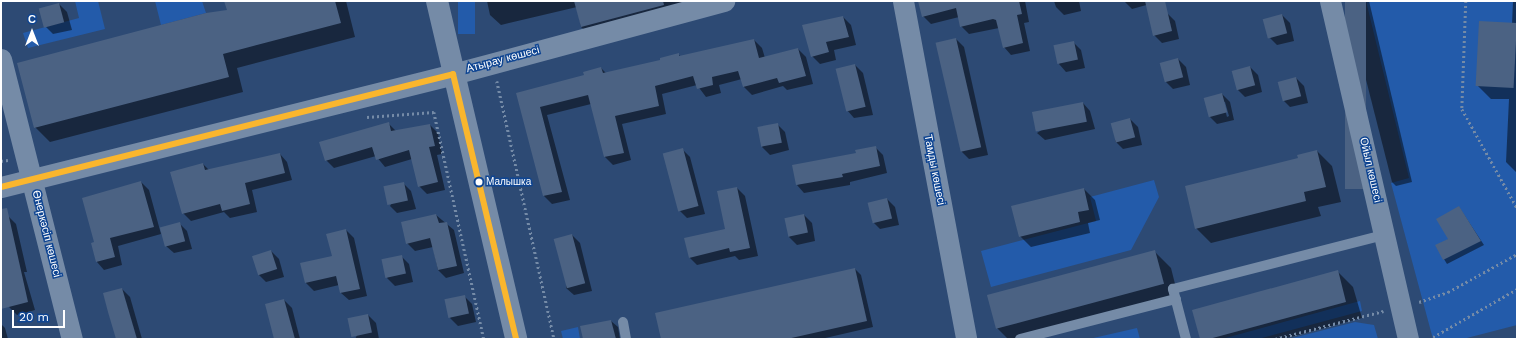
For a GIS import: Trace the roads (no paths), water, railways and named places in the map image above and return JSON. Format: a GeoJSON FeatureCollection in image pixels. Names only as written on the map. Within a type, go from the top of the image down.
{"type":"FeatureCollection","features":[{"type":"Feature","properties":{"kind":"street"},"geometry":{"type":"LineString","coordinates":[[437,1],[516,339]]}},
{"type":"Feature","properties":{"kind":"street","name":"Атырау көшесі"},"geometry":{"type":"LineString","coordinates":[[1,187],[453,74],[724,1]]}},
{"type":"Feature","properties":{"kind":"street","name":"Тамды көшесі"},"geometry":{"type":"LineString","coordinates":[[903,1],[966,339]]}},
{"type":"Feature","properties":{"kind":"street","name":"Ойыл көшесі"},"geometry":{"type":"LineString","coordinates":[[1330,1],[1408,339]]}},
{"type":"Feature","properties":{"kind":"street","name":"Өнеркәсіп көшесі"},"geometry":{"type":"LineString","coordinates":[[1,59],[72,339]]}},
{"type":"Feature","properties":{"kind":"lane"},"geometry":{"type":"LineString","coordinates":[[1186,339],[1173,289],[1384,235]]}},
{"type":"Feature","properties":{"kind":"lane"},"geometry":{"type":"LineString","coordinates":[[1020,339],[1176,299]]}},
{"type":"Feature","properties":{"kind":"lane"},"geometry":{"type":"LineString","coordinates":[[623,322],[626,339]]}},
{"type":"Feature","properties":{"kind":"place","name":"Малышка"},"geometry":{"type":"Point","coordinates":[479,182]}}]}
